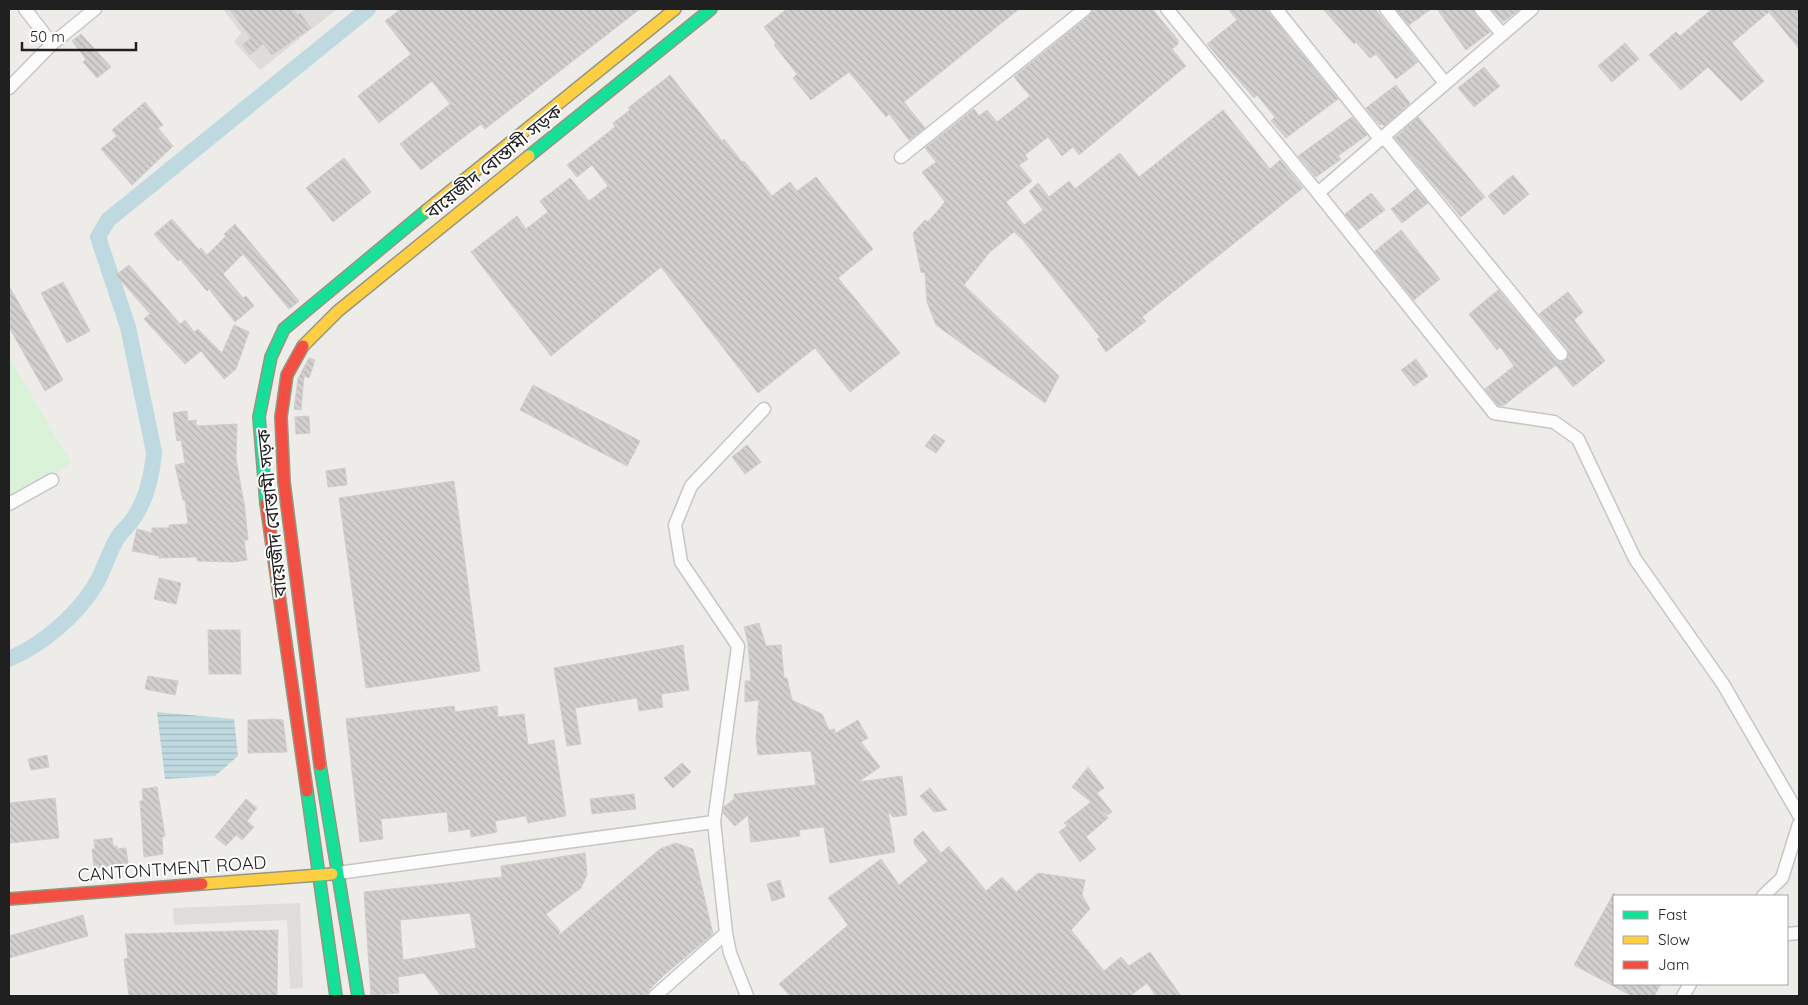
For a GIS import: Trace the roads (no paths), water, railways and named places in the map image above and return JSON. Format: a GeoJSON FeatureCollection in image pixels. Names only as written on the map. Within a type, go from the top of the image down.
{"type":"FeatureCollection","features":[{"type":"Feature","properties":{"kind":"main road","name":"বায়েজীদ বোস্তামী সড়ক"},"geometry":{"type":"LineString","coordinates":[[336,996],[265,500],[259,417],[271,357],[284,329],[313,303],[675,9]]}},
{"type":"Feature","properties":{"kind":"main road","name":"বায়েজীদ বোস্তামী সড়ক"},"geometry":{"type":"LineString","coordinates":[[358,996],[318,751],[284,482],[281,417],[287,375],[306,341],[338,311],[711,9]]}},
{"type":"Feature","properties":{"kind":"main road","name":"CANTONTMENT ROAD"},"geometry":{"type":"LineString","coordinates":[[9,898],[338,873]]}},
{"type":"Feature","properties":{"kind":"street"},"geometry":{"type":"LineString","coordinates":[[26,9],[52,44]]}},
{"type":"Feature","properties":{"kind":"street"},"geometry":{"type":"LineString","coordinates":[[9,88],[52,44],[95,9]]}},
{"type":"Feature","properties":{"kind":"street"},"geometry":{"type":"LineString","coordinates":[[901,157],[1085,9]]}},
{"type":"Feature","properties":{"kind":"street"},"geometry":{"type":"LineString","coordinates":[[1167,9],[1318,193],[1494,413],[1554,422],[1578,439],[1635,559],[1723,684],[1799,815]]}},
{"type":"Feature","properties":{"kind":"street"},"geometry":{"type":"LineString","coordinates":[[1276,9],[1561,354]]}},
{"type":"Feature","properties":{"kind":"street"},"geometry":{"type":"LineString","coordinates":[[1386,9],[1445,82]]}},
{"type":"Feature","properties":{"kind":"street"},"geometry":{"type":"LineString","coordinates":[[1481,9],[1502,34]]}},
{"type":"Feature","properties":{"kind":"street"},"geometry":{"type":"LineString","coordinates":[[1318,193],[1532,9]]}},
{"type":"Feature","properties":{"kind":"street"},"geometry":{"type":"LineString","coordinates":[[748,996],[730,952],[726,933],[714,822],[738,646],[681,562],[675,525],[691,486],[764,409]]}},
{"type":"Feature","properties":{"kind":"street"},"geometry":{"type":"LineString","coordinates":[[9,504],[52,480]]}},
{"type":"Feature","properties":{"kind":"street"},"geometry":{"type":"LineString","coordinates":[[338,873],[714,822]]}},
{"type":"Feature","properties":{"kind":"street"},"geometry":{"type":"LineString","coordinates":[[1764,895],[1782,878],[1799,824]]}},
{"type":"Feature","properties":{"kind":"street"},"geometry":{"type":"LineString","coordinates":[[656,996],[726,933]]}},
{"type":"Feature","properties":{"kind":"water"},"geometry":{"type":"Polygon","coordinates":[[[157,712],[234,719],[238,756],[215,776],[165,779],[157,712]]]}},
{"type":"Feature","properties":{"kind":"waterway"},"geometry":{"type":"LineString","coordinates":[[9,659],[47,637],[80,606],[97,582],[118,537],[136,515],[150,480],[154,452],[128,327],[98,237],[108,220],[368,9]]}}]}
